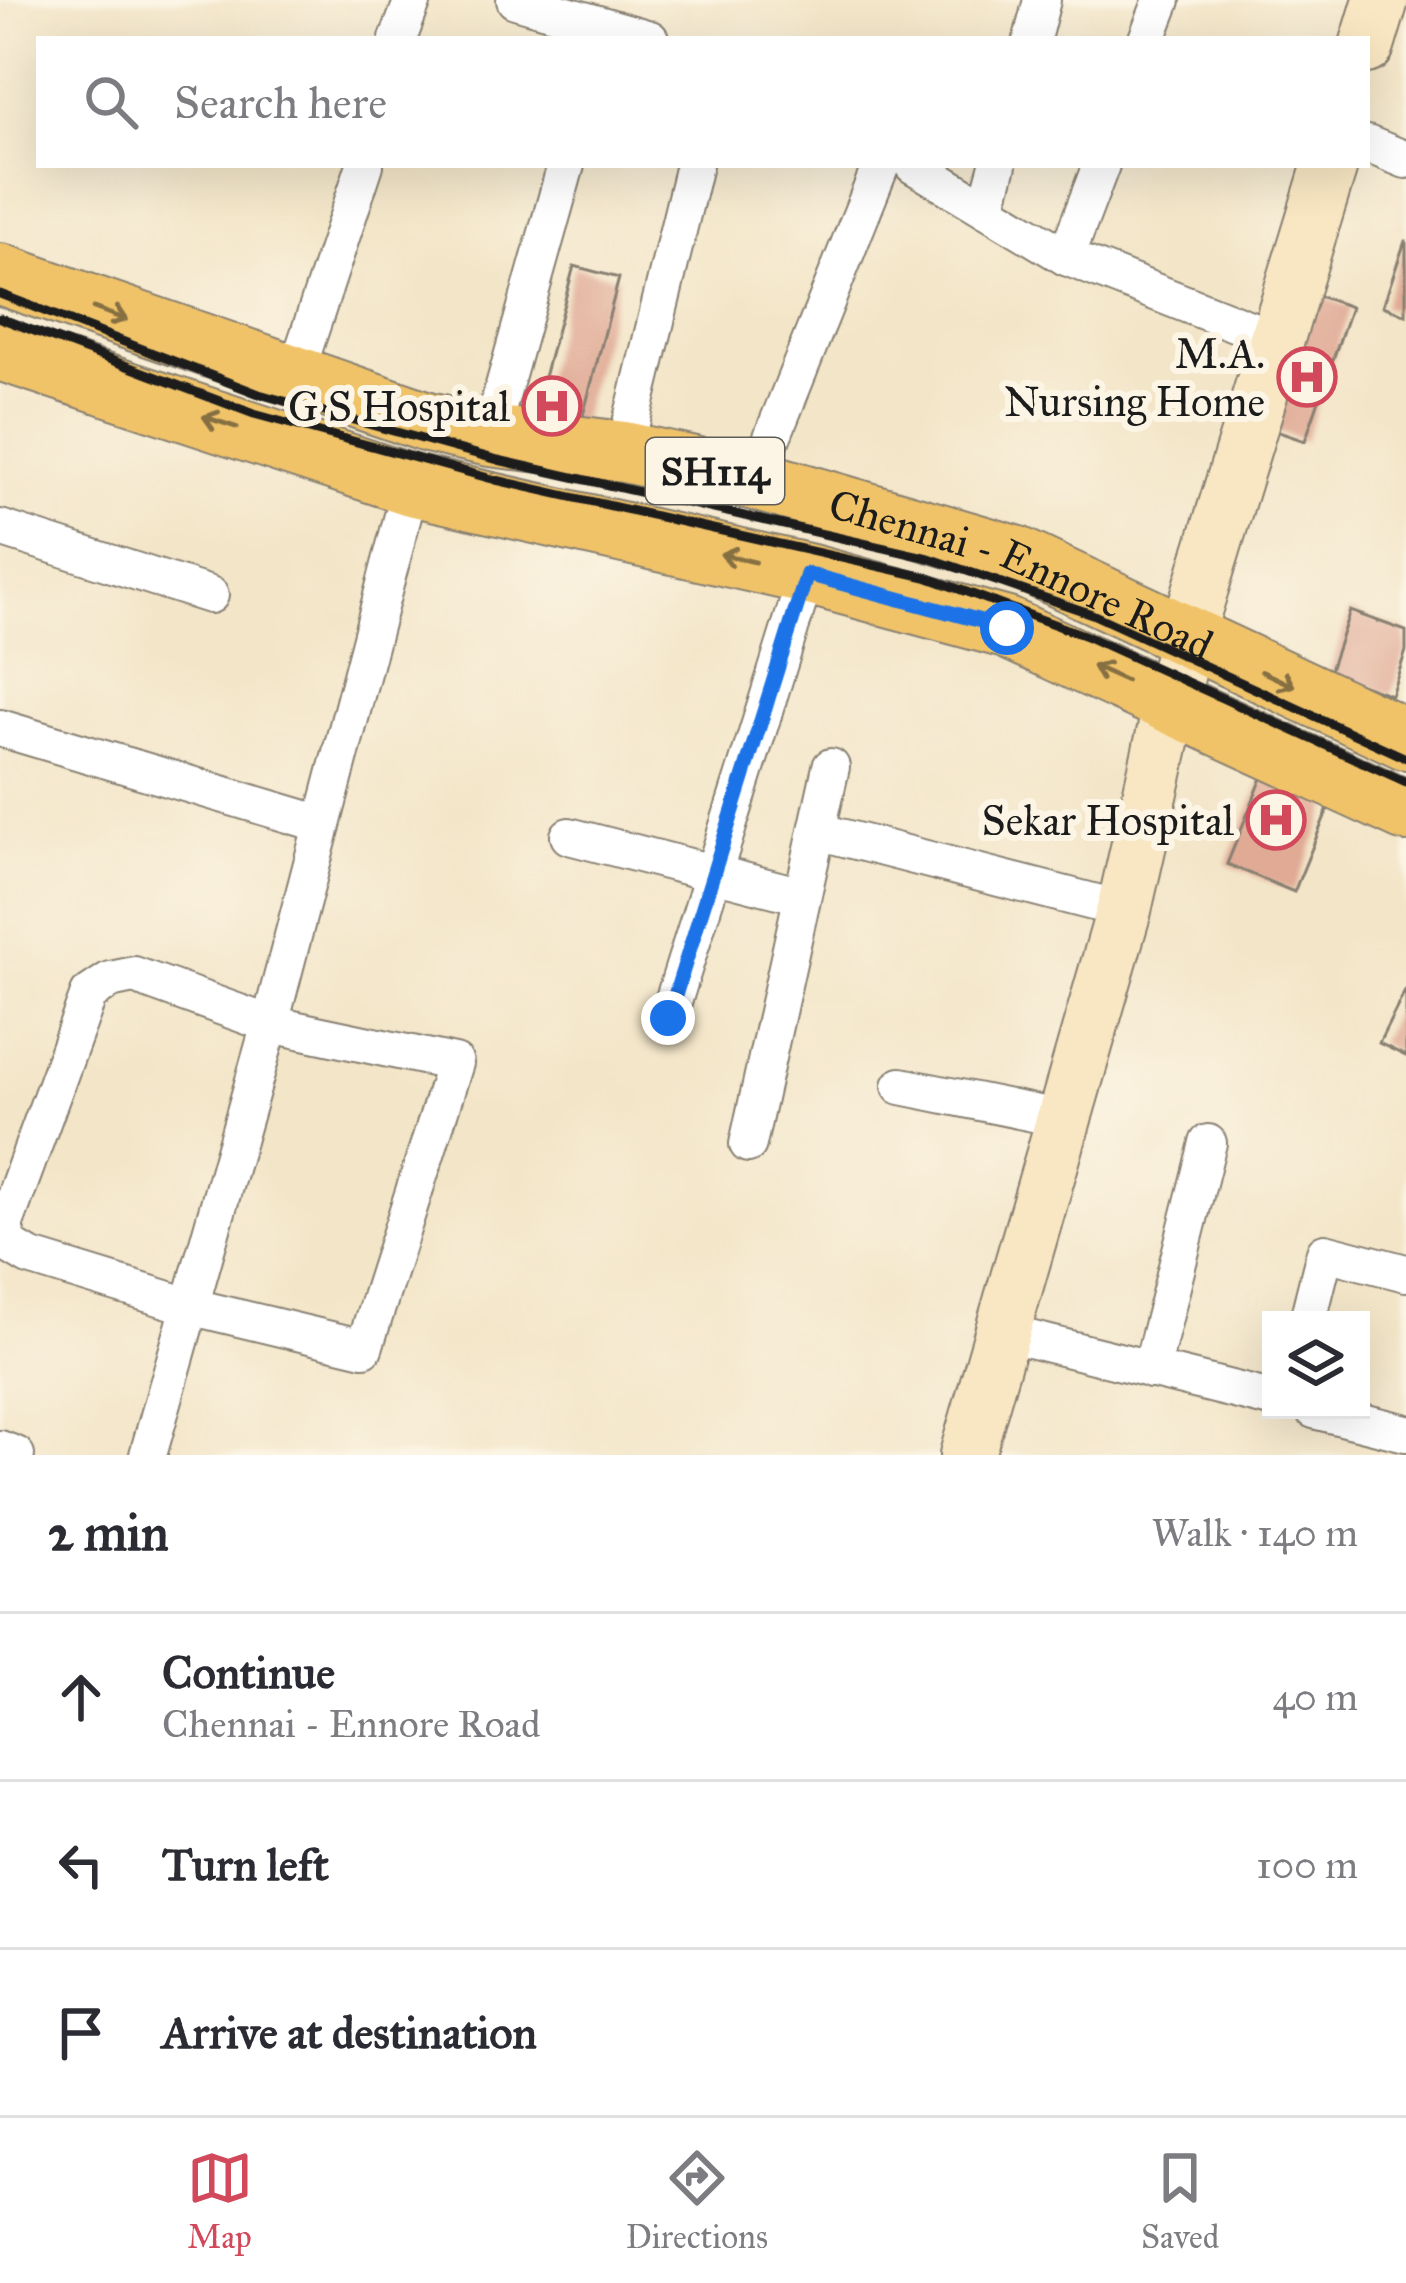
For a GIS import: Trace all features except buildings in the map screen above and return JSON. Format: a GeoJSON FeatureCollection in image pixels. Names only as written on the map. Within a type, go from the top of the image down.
{"type":"FeatureCollection","features":[{"type":"Feature","properties":{"kind":"main road","name":"Chennai - Ennore Road"},"geometry":{"type":"LineString","coordinates":[[0,274],[308,383],[490,436],[624,452],[755,480],[1015,556],[1406,739]]}},
{"type":"Feature","properties":{"kind":"main road","name":"Chennai - Ennore Road"},"geometry":{"type":"LineString","coordinates":[[2,356],[411,484],[807,574],[1007,628],[1406,811]]}},
{"type":"Feature","properties":{"kind":"main road"},"geometry":{"type":"LineString","coordinates":[[302,449],[308,383]]}},
{"type":"Feature","properties":{"kind":"street"},"geometry":{"type":"LineString","coordinates":[[399,36],[413,0]]}},
{"type":"Feature","properties":{"kind":"street"},"geometry":{"type":"LineString","coordinates":[[515,0],[603,32]]}},
{"type":"Feature","properties":{"kind":"street"},"geometry":{"type":"LineString","coordinates":[[1033,36],[1042,0]]}},
{"type":"Feature","properties":{"kind":"street"},"geometry":{"type":"LineString","coordinates":[[1149,36],[1162,0]]}},
{"type":"Feature","properties":{"kind":"street"},"geometry":{"type":"LineString","coordinates":[[1370,36],[1381,0]]}},
{"type":"Feature","properties":{"kind":"street"},"geometry":{"type":"LineString","coordinates":[[1370,145],[1406,160]]}},
{"type":"Feature","properties":{"kind":"street"},"geometry":{"type":"LineString","coordinates":[[308,383],[363,168]]}},
{"type":"Feature","properties":{"kind":"street"},"geometry":{"type":"LineString","coordinates":[[490,436],[565,168]]}},
{"type":"Feature","properties":{"kind":"street"},"geometry":{"type":"LineString","coordinates":[[624,452],[693,168]]}},
{"type":"Feature","properties":{"kind":"street"},"geometry":{"type":"LineString","coordinates":[[755,480],[880,168]]}},
{"type":"Feature","properties":{"kind":"street"},"geometry":{"type":"LineString","coordinates":[[918,168],[1066,257],[1275,339]]}},
{"type":"Feature","properties":{"kind":"street"},"geometry":{"type":"LineString","coordinates":[[986,208],[997,168]]}},
{"type":"Feature","properties":{"kind":"street"},"geometry":{"type":"LineString","coordinates":[[1066,257],[1099,168]]}},
{"type":"Feature","properties":{"kind":"street"},"geometry":{"type":"LineString","coordinates":[[967,1455],[1124,910],[1186,637],[1329,168]]}},
{"type":"Feature","properties":{"kind":"street"},"geometry":{"type":"LineString","coordinates":[[148,1455],[270,1024],[411,484]]}},
{"type":"Feature","properties":{"kind":"street"},"geometry":{"type":"LineString","coordinates":[[0,528],[210,596]]}},
{"type":"Feature","properties":{"kind":"street"},"geometry":{"type":"LineString","coordinates":[[668,1018],[807,574]]}},
{"type":"Feature","properties":{"kind":"street"},"geometry":{"type":"LineString","coordinates":[[0,728],[322,824]]}},
{"type":"Feature","properties":{"kind":"street"},"geometry":{"type":"LineString","coordinates":[[748,1144],[831,767]]}},
{"type":"Feature","properties":{"kind":"street"},"geometry":{"type":"LineString","coordinates":[[817,831],[1124,910]]}},
{"type":"Feature","properties":{"kind":"street"},"geometry":{"type":"LineString","coordinates":[[569,836],[712,877],[802,896]]}},
{"type":"Feature","properties":{"kind":"street"},"geometry":{"type":"LineString","coordinates":[[134,975],[270,1024],[454,1063],[364,1348],[190,1306],[29,1257],[9,1245],[4,1226],[89,994],[110,980],[134,975]]}},
{"type":"Feature","properties":{"kind":"street"},"geometry":{"type":"LineString","coordinates":[[901,1086],[1063,1119]]}},
{"type":"Feature","properties":{"kind":"street"},"geometry":{"type":"LineString","coordinates":[[1151,1370],[1208,1143]]}},
{"type":"Feature","properties":{"kind":"street"},"geometry":{"type":"LineString","coordinates":[[1310,1311],[1325,1252],[1406,1273]]}},
{"type":"Feature","properties":{"kind":"street"},"geometry":{"type":"LineString","coordinates":[[1001,1332],[1262,1397]]}},
{"type":"Feature","properties":{"kind":"street"},"geometry":{"type":"LineString","coordinates":[[1350,1419],[1406,1433]]}},
{"type":"Feature","properties":{"kind":"street"},"geometry":{"type":"LineString","coordinates":[[0,1449],[16,1455]]}},
{"type":"Feature","properties":{"kind":"railway"},"geometry":{"type":"LineString","coordinates":[[0,294],[259,394],[498,460],[929,558],[1092,614],[1406,758]]}},
{"type":"Feature","properties":{"kind":"railway"},"geometry":{"type":"LineString","coordinates":[[0,318],[254,414],[496,480],[926,577],[1086,636],[1406,782]]}},
{"type":"Feature","properties":{"kind":"place","name":"M.A. Nursing Home"},"geometry":{"type":"Point","coordinates":[1307,377]}},
{"type":"Feature","properties":{"kind":"place","name":"G S Hospital"},"geometry":{"type":"Point","coordinates":[552,406]}},
{"type":"Feature","properties":{"kind":"place","name":"Sekar Hospital"},"geometry":{"type":"Point","coordinates":[1276,820]}},
{"type":"Feature","properties":{"kind":"route"},"geometry":{"type":"LineString","coordinates":[[668,1018],[807,574],[1007,628]]}}]}
